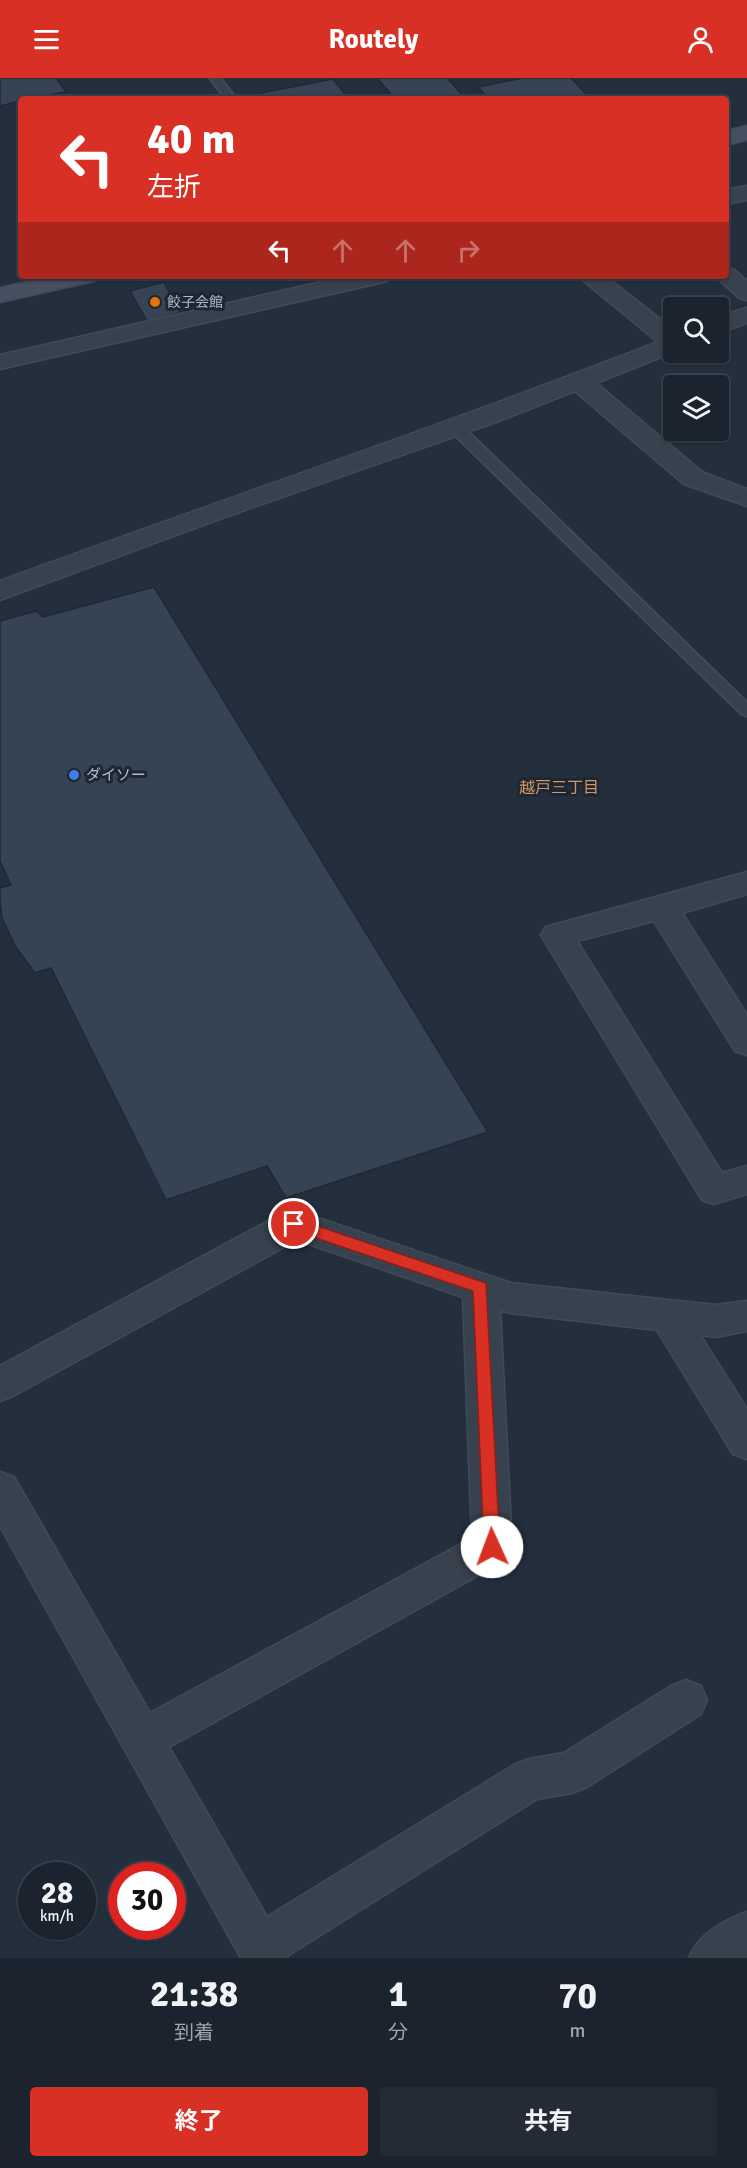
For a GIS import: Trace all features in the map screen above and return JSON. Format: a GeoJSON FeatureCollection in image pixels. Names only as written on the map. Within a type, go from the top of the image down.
{"type":"FeatureCollection","features":[{"type":"Feature","properties":{"kind":"street"},"geometry":{"type":"LineString","coordinates":[[729,137],[747,133]]}},
{"type":"Feature","properties":{"kind":"street"},"geometry":{"type":"LineString","coordinates":[[729,196],[747,193]]}},
{"type":"Feature","properties":{"kind":"street"},"geometry":{"type":"LineString","coordinates":[[729,278],[747,293]]}},
{"type":"Feature","properties":{"kind":"street"},"geometry":{"type":"LineString","coordinates":[[0,295],[72,279]]}},
{"type":"Feature","properties":{"kind":"street"},"geometry":{"type":"LineString","coordinates":[[0,362],[366,279]]}},
{"type":"Feature","properties":{"kind":"street"},"geometry":{"type":"LineString","coordinates":[[594,279],[663,334]]}},
{"type":"Feature","properties":{"kind":"street"},"geometry":{"type":"LineString","coordinates":[[729,322],[747,315]]}},
{"type":"Feature","properties":{"kind":"street"},"geometry":{"type":"LineString","coordinates":[[0,591],[456,428],[663,347]]}},
{"type":"Feature","properties":{"kind":"street"},"geometry":{"type":"LineString","coordinates":[[578,381],[693,478],[747,498]]}},
{"type":"Feature","properties":{"kind":"street"},"geometry":{"type":"LineString","coordinates":[[747,884],[557,935],[714,1190],[747,1180]]}},
{"type":"Feature","properties":{"kind":"street"},"geometry":{"type":"LineString","coordinates":[[662,907],[747,1042]]}},
{"type":"Feature","properties":{"kind":"street"},"geometry":{"type":"LineString","coordinates":[[0,1385],[294,1224],[512,1298],[715,1321],[747,1316]]}},
{"type":"Feature","properties":{"kind":"street"},"geometry":{"type":"LineString","coordinates":[[143,1739],[492,1547],[481,1287]]}},
{"type":"Feature","properties":{"kind":"street"},"geometry":{"type":"LineString","coordinates":[[668,1316],[747,1442]]}},
{"type":"Feature","properties":{"kind":"street"},"geometry":{"type":"LineString","coordinates":[[0,1488],[263,1952],[529,1780],[572,1772],[686,1700]]}},
{"type":"Feature","properties":{"kind":"street"},"geometry":{"type":"LineString","coordinates":[[711,1958],[747,1934]]}},
{"type":"Feature","properties":{"kind":"lane"},"geometry":{"type":"LineString","coordinates":[[215,78],[229,96]]}},
{"type":"Feature","properties":{"kind":"lane"},"geometry":{"type":"LineString","coordinates":[[456,428],[747,711]]}},
{"type":"Feature","properties":{"kind":"building"},"geometry":{"type":"Polygon","coordinates":[[[0,78],[56,78],[66,92],[40,96],[18,96],[18,102],[0,106],[0,78]]]}},
{"type":"Feature","properties":{"kind":"building"},"geometry":{"type":"Polygon","coordinates":[[[377,78],[447,78],[463,96],[392,96],[377,78]]]}},
{"type":"Feature","properties":{"kind":"building"},"geometry":{"type":"Polygon","coordinates":[[[523,78],[571,78],[588,96],[486,96],[478,87],[523,78]]]}},
{"type":"Feature","properties":{"kind":"building"},"geometry":{"type":"Polygon","coordinates":[[[333,79],[347,96],[263,96],[261,93],[333,79]]]}},
{"type":"Feature","properties":{"kind":"building","name":"餃子会館"},"geometry":{"type":"Polygon","coordinates":[[[164,282],[180,313],[147,321],[130,291],[164,282]]]}},
{"type":"Feature","properties":{"kind":"building"},"geometry":{"type":"Polygon","coordinates":[[[154,587],[488,1132],[286,1198],[267,1166],[166,1200],[51,968],[35,973],[15,946],[2,918],[0,901],[0,888],[11,885],[0,861],[0,621],[36,611],[43,617],[154,587]]]}},
{"type":"Feature","properties":{"kind":"place","name":"餃子会館"},"geometry":{"type":"Point","coordinates":[155,302]}},
{"type":"Feature","properties":{"kind":"place","name":"ダイソー"},"geometry":{"type":"Point","coordinates":[74,775]}},
{"type":"Feature","properties":{"kind":"district","name":"越戸三丁目"},"geometry":{"type":"Point","coordinates":[559,788]}},
{"type":"Feature","properties":{"kind":"route"},"geometry":{"type":"LineString","coordinates":[[294,1224],[481,1287],[492,1547]]}}]}
